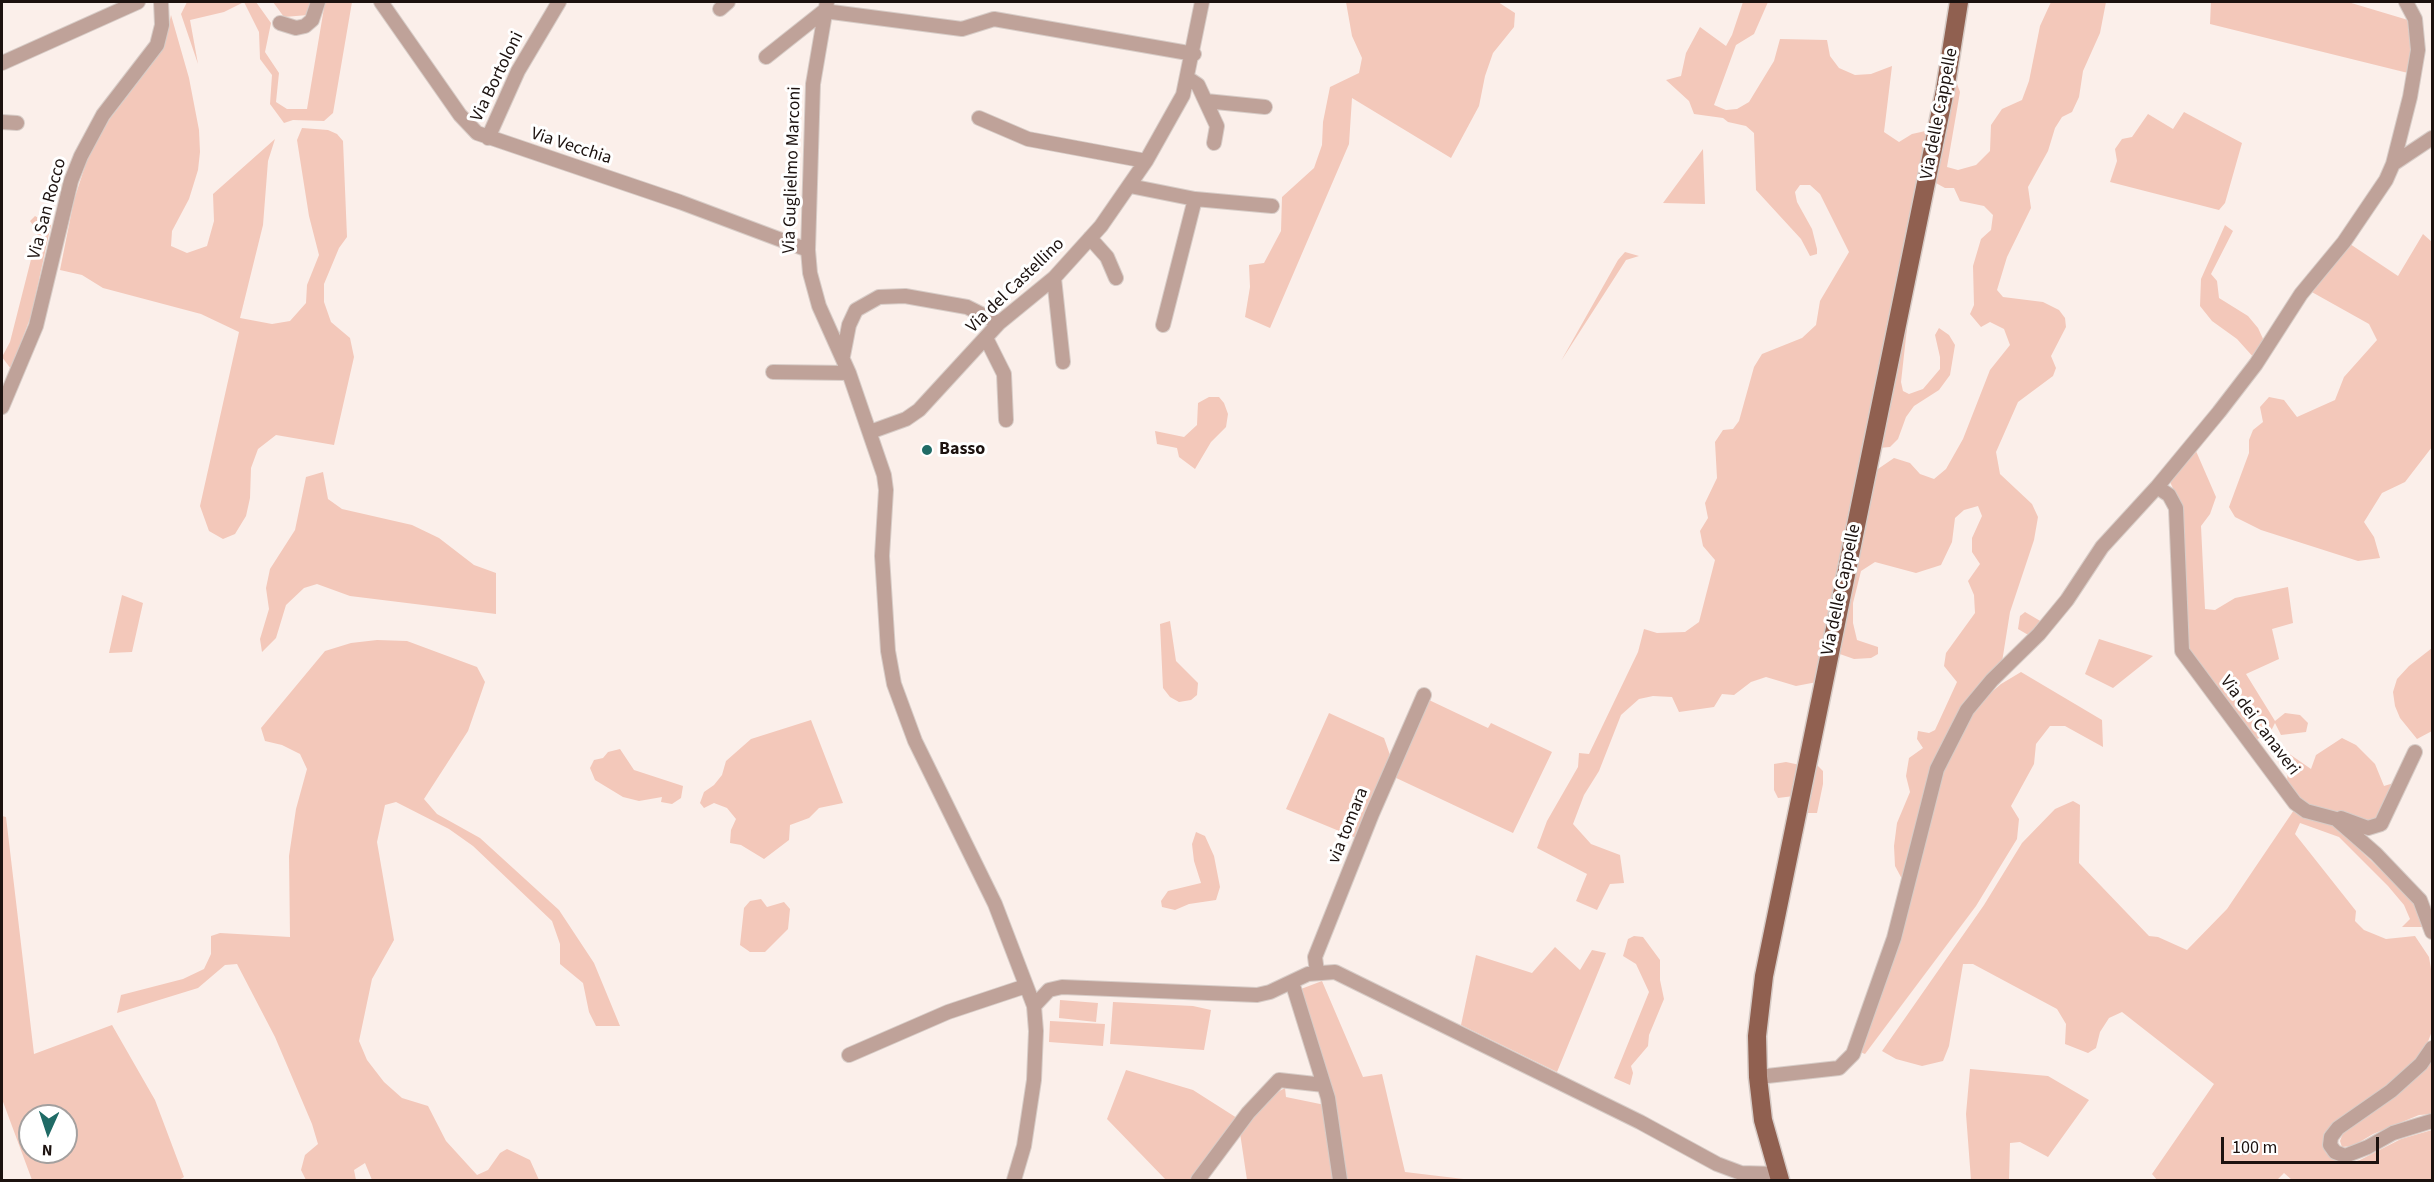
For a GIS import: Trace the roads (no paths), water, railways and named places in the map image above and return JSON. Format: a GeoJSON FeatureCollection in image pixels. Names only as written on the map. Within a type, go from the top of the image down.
{"type":"FeatureCollection","features":[{"type":"Feature","properties":{"kind":"main road","name":"Via delle Cappelle"},"geometry":{"type":"LineString","coordinates":[[1778,1177],[1763,1120],[1758,1077],[1757,1036],[1767,952],[1945,90],[1959,2]]}},
{"type":"Feature","properties":{"kind":"street"},"geometry":{"type":"LineString","coordinates":[[2,63],[138,2]]}},
{"type":"Feature","properties":{"kind":"street","name":"Via San Rocco"},"geometry":{"type":"LineString","coordinates":[[2,407],[36,326],[71,181],[81,156],[103,115],[157,45],[162,25],[161,2]]}},
{"type":"Feature","properties":{"kind":"street"},"geometry":{"type":"LineString","coordinates":[[280,23],[296,28],[305,26],[312,21],[318,2]]}},
{"type":"Feature","properties":{"kind":"street","name":"Via Vecchia"},"geometry":{"type":"LineString","coordinates":[[381,2],[460,115],[477,133],[680,202],[808,249]]}},
{"type":"Feature","properties":{"kind":"street","name":"Via Bortoloni"},"geometry":{"type":"LineString","coordinates":[[488,138],[518,71],[559,2]]}},
{"type":"Feature","properties":{"kind":"street","name":"Via del Castellino"},"geometry":{"type":"LineString","coordinates":[[871,434],[906,419],[919,410],[999,323],[1054,278],[1090,238],[1130,186],[1171,118],[1189,79],[1202,2]]}},
{"type":"Feature","properties":{"kind":"street"},"geometry":{"type":"LineString","coordinates":[[1758,1077],[1839,1068],[1853,1054],[1894,938],[1937,770],[1954,732],[1974,700],[2039,634],[2067,600],[2102,547],[2157,487],[2256,364],[2301,294],[2344,242],[2374,198],[2393,164],[2418,50],[2415,19],[2406,2]]}},
{"type":"Feature","properties":{"kind":"street"},"geometry":{"type":"LineString","coordinates":[[766,57],[826,6],[962,29],[994,19],[1194,54]]}},
{"type":"Feature","properties":{"kind":"street","name":"Via Guglielmo Marconi"},"geometry":{"type":"LineString","coordinates":[[826,6],[813,84],[808,249],[815,294],[843,356],[871,434],[886,490],[881,549],[888,651],[894,684],[915,741],[995,904],[1034,1006],[1036,1040],[1034,1080],[1024,1146],[1014,1180]]}},
{"type":"Feature","properties":{"kind":"street"},"geometry":{"type":"LineString","coordinates":[[1189,79],[1198,85],[1217,126],[1214,143]]}},
{"type":"Feature","properties":{"kind":"street"},"geometry":{"type":"LineString","coordinates":[[1206,101],[1265,107]]}},
{"type":"Feature","properties":{"kind":"street"},"geometry":{"type":"LineString","coordinates":[[979,118],[1028,139],[1146,161]]}},
{"type":"Feature","properties":{"kind":"street"},"geometry":{"type":"LineString","coordinates":[[2,122],[17,123]]}},
{"type":"Feature","properties":{"kind":"street"},"geometry":{"type":"LineString","coordinates":[[2393,164],[2433,138]]}},
{"type":"Feature","properties":{"kind":"street"},"geometry":{"type":"LineString","coordinates":[[1130,186],[1195,199],[1272,207]]}},
{"type":"Feature","properties":{"kind":"street"},"geometry":{"type":"LineString","coordinates":[[1162,325],[1195,199]]}},
{"type":"Feature","properties":{"kind":"street"},"geometry":{"type":"LineString","coordinates":[[1090,238],[1107,257],[1116,278]]}},
{"type":"Feature","properties":{"kind":"street"},"geometry":{"type":"LineString","coordinates":[[1054,278],[1063,362]]}},
{"type":"Feature","properties":{"kind":"street"},"geometry":{"type":"LineString","coordinates":[[843,356],[849,325],[856,310],[879,297],[905,296],[967,307],[999,323]]}},
{"type":"Feature","properties":{"kind":"street"},"geometry":{"type":"LineString","coordinates":[[986,338],[1004,375],[1006,420]]}},
{"type":"Feature","properties":{"kind":"street"},"geometry":{"type":"LineString","coordinates":[[773,372],[849,373]]}},
{"type":"Feature","properties":{"kind":"street","name":"Via dei Canaveri"},"geometry":{"type":"LineString","coordinates":[[2157,487],[2169,495],[2176,508],[2182,651],[2295,803],[2306,811],[2336,819],[2376,854],[2420,900],[2433,932]]}},
{"type":"Feature","properties":{"kind":"street","name":"via tomara"},"geometry":{"type":"LineString","coordinates":[[1317,972],[1315,957],[1372,814],[1424,695]]}},
{"type":"Feature","properties":{"kind":"street"},"geometry":{"type":"LineString","coordinates":[[2336,819],[2368,828],[2381,824],[2415,752]]}},
{"type":"Feature","properties":{"kind":"street"},"geometry":{"type":"LineString","coordinates":[[1034,1006],[1049,990],[1062,987],[1257,995],[1270,992],[1317,972],[1335,972],[1640,1122],[1717,1164],[1740,1173],[1778,1177]]}},
{"type":"Feature","properties":{"kind":"street"},"geometry":{"type":"LineString","coordinates":[[1292,982],[1324,1085],[1340,1180]]}},
{"type":"Feature","properties":{"kind":"street"},"geometry":{"type":"LineString","coordinates":[[849,1055],[948,1012],[1026,986]]}},
{"type":"Feature","properties":{"kind":"street"},"geometry":{"type":"LineString","coordinates":[[2433,1048],[2421,1064],[2391,1091],[2338,1128],[2331,1137],[2330,1145],[2335,1152],[2344,1156],[2368,1148],[2393,1133],[2433,1121]]}},
{"type":"Feature","properties":{"kind":"street"},"geometry":{"type":"LineString","coordinates":[[1198,1180],[1248,1113],[1279,1080],[1324,1085]]}},
{"type":"Feature","properties":{"kind":"place","name":"Basso"},"geometry":{"type":"Point","coordinates":[927,450]}}]}
